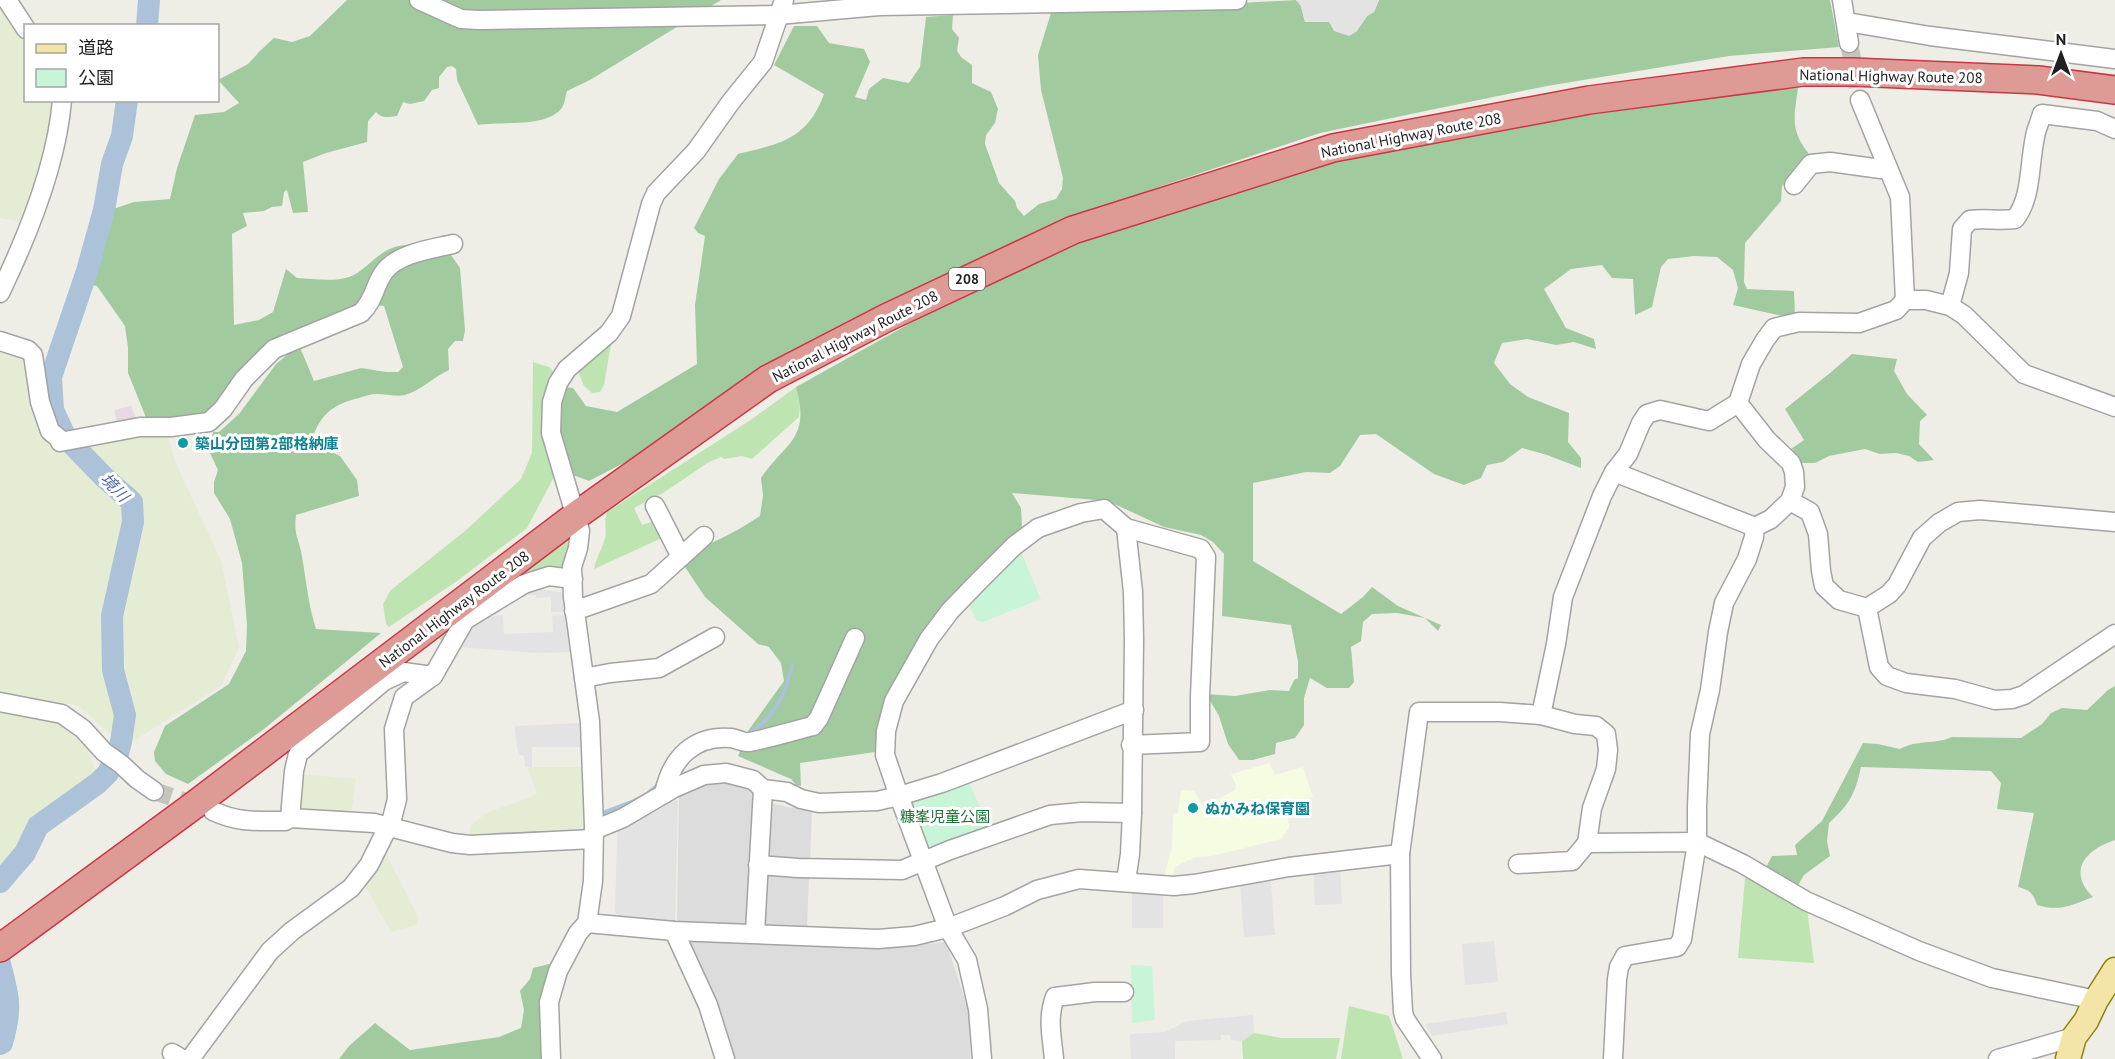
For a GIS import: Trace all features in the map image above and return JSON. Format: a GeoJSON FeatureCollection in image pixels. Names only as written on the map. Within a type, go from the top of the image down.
{"type":"FeatureCollection","features":[{"type":"Feature","properties":{"kind":"highway","name":"National Highway Route 208"},"geometry":{"type":"LineString","coordinates":[[0,948],[193,806],[574,517],[768,379],[886,318],[1073,231],[1333,148],[1589,100],[1803,72],[2038,80],[2115,90]]}},
{"type":"Feature","properties":{"kind":"main road"},"geometry":{"type":"LineString","coordinates":[[2071,1048],[2096,1000],[2115,970]]}},
{"type":"Feature","properties":{"kind":"street"},"geometry":{"type":"LineString","coordinates":[[7,0],[24,26]]}},
{"type":"Feature","properties":{"kind":"street"},"geometry":{"type":"LineString","coordinates":[[419,0],[461,19],[470,20],[781,8],[1237,0]]}},
{"type":"Feature","properties":{"kind":"street"},"geometry":{"type":"LineString","coordinates":[[1842,0],[1850,44]]}},
{"type":"Feature","properties":{"kind":"street"},"geometry":{"type":"LineString","coordinates":[[551,1059],[549,1002],[558,971],[578,933],[587,923],[593,881],[594,826],[590,722],[574,611],[572,567],[580,531],[550,433],[552,402],[558,383],[567,369],[609,333],[621,316],[656,193],[696,151],[763,62],[781,8]]}},
{"type":"Feature","properties":{"kind":"street"},"geometry":{"type":"LineString","coordinates":[[1847,22],[1930,36],[2115,59]]}},
{"type":"Feature","properties":{"kind":"street"},"geometry":{"type":"LineString","coordinates":[[1541,715],[1563,597],[1602,496],[1614,472],[1628,454],[1647,414],[1660,410],[1709,421],[1738,404],[1751,364],[1764,340],[1774,328],[1799,322],[1859,323],[1896,310],[1905,300],[1899,197],[1860,100]]}},
{"type":"Feature","properties":{"kind":"street"},"geometry":{"type":"LineString","coordinates":[[0,293],[13,266],[42,189],[57,141],[62,102]]}},
{"type":"Feature","properties":{"kind":"street"},"geometry":{"type":"LineString","coordinates":[[1950,306],[1959,273],[1962,229],[1970,220],[2014,219],[2022,210],[2035,135],[2042,114],[2097,121],[2115,129]]}},
{"type":"Feature","properties":{"kind":"street"},"geometry":{"type":"LineString","coordinates":[[1794,185],[1811,164],[1830,162],[1887,168]]}},
{"type":"Feature","properties":{"kind":"street"},"geometry":{"type":"LineString","coordinates":[[0,341],[28,350],[33,355],[40,402],[50,431],[61,440],[60,442],[140,427],[171,427],[209,422],[223,409],[244,379],[274,349],[360,313],[370,304],[384,272],[397,261],[422,251],[453,244]]}},
{"type":"Feature","properties":{"kind":"street"},"geometry":{"type":"LineString","coordinates":[[1905,300],[1926,300],[1950,306],[1964,315],[2024,374],[2115,407]]}},
{"type":"Feature","properties":{"kind":"street"},"geometry":{"type":"LineString","coordinates":[[1614,472],[1755,527],[1771,519],[1791,501],[1796,487],[1791,463],[1767,440],[1738,404]]}},
{"type":"Feature","properties":{"kind":"street"},"geometry":{"type":"LineString","coordinates":[[1791,501],[1810,512],[1818,534],[1824,586],[1839,600],[1867,608],[1889,594],[1897,585],[1922,538],[1939,523],[1958,512],[1980,510],[2115,522]]}},
{"type":"Feature","properties":{"kind":"street"},"geometry":{"type":"LineString","coordinates":[[656,506],[681,557]]}},
{"type":"Feature","properties":{"kind":"street"},"geometry":{"type":"LineString","coordinates":[[982,1059],[978,1009],[967,960],[948,928],[899,796],[885,755],[886,731],[894,701],[929,639],[950,612],[1014,546],[1038,528],[1081,513],[1104,509],[1126,528],[1201,549],[1206,557],[1200,742],[1131,745]]}},
{"type":"Feature","properties":{"kind":"street"},"geometry":{"type":"LineString","coordinates":[[1613,1059],[1619,967],[1625,956],[1677,947],[1682,939],[1697,842],[1700,734],[1710,690],[1724,603],[1747,559],[1755,527]]}},
{"type":"Feature","properties":{"kind":"street"},"geometry":{"type":"LineString","coordinates":[[1126,528],[1133,592],[1134,710],[1131,745],[1132,813],[1126,881]]}},
{"type":"Feature","properties":{"kind":"street"},"geometry":{"type":"LineString","coordinates":[[574,611],[651,584],[704,536]]}},
{"type":"Feature","properties":{"kind":"street"},"geometry":{"type":"LineString","coordinates":[[190,1059],[270,951],[292,931],[351,888],[369,865],[392,819],[397,799],[394,729],[404,697],[433,676],[465,620],[524,584],[549,576],[573,579]]}},
{"type":"Feature","properties":{"kind":"street"},"geometry":{"type":"LineString","coordinates":[[1867,608],[1879,667],[1887,676],[1906,684],[1955,689],[1995,700],[2012,699],[2024,695],[2115,634]]}},
{"type":"Feature","properties":{"kind":"street"},"geometry":{"type":"LineString","coordinates":[[584,678],[659,668],[715,637]]}},
{"type":"Feature","properties":{"kind":"street"},"geometry":{"type":"LineString","coordinates":[[664,794],[667,778],[679,757],[705,739],[733,738],[746,742],[813,726],[819,718],[855,638]]}},
{"type":"Feature","properties":{"kind":"street"},"geometry":{"type":"LineString","coordinates":[[290,818],[294,771],[298,754],[384,681],[403,672],[433,676]]}},
{"type":"Feature","properties":{"kind":"street"},"geometry":{"type":"LineString","coordinates":[[0,702],[62,714],[83,729],[104,752],[154,790]]}},
{"type":"Feature","properties":{"kind":"street"},"geometry":{"type":"LineString","coordinates":[[213,811],[243,821],[285,821],[290,818],[374,823],[452,843],[470,845],[594,826],[623,818],[664,794],[704,775],[726,773],[753,780],[763,789],[787,792],[801,799],[819,803],[877,801],[942,783],[1134,710]]}},
{"type":"Feature","properties":{"kind":"street"},"geometry":{"type":"LineString","coordinates":[[1432,1059],[1405,1019],[1403,1012],[1399,901],[1400,854],[1419,712],[1500,712],[1541,715],[1575,724],[1596,726],[1606,734],[1608,750],[1606,769],[1592,808],[1587,843],[1572,861],[1518,864]]}},
{"type":"Feature","properties":{"kind":"street"},"geometry":{"type":"LineString","coordinates":[[755,933],[763,789]]}},
{"type":"Feature","properties":{"kind":"street"},"geometry":{"type":"LineString","coordinates":[[758,865],[902,870],[950,850],[1050,815],[1082,812],[1132,813]]}},
{"type":"Feature","properties":{"kind":"street"},"geometry":{"type":"LineString","coordinates":[[1587,843],[1697,842],[1743,864],[1806,901],[1919,951],[1992,978],[2096,1000]]}},
{"type":"Feature","properties":{"kind":"street"},"geometry":{"type":"LineString","coordinates":[[587,923],[674,931],[878,939],[914,936],[948,928],[1005,906],[1037,890],[1079,879],[1174,886],[1289,867],[1400,854]]}},
{"type":"Feature","properties":{"kind":"street"},"geometry":{"type":"LineString","coordinates":[[674,931],[708,1005],[725,1059]]}},
{"type":"Feature","properties":{"kind":"street"},"geometry":{"type":"LineString","coordinates":[[1054,1059],[1049,1024],[1055,997],[1095,992],[1124,992]]}},
{"type":"Feature","properties":{"kind":"street"},"geometry":{"type":"LineString","coordinates":[[1998,1059],[2071,1048]]}},
{"type":"Feature","properties":{"kind":"shaded area"},"geometry":{"type":"Polygon","coordinates":[[[0,0],[24,33],[24,102],[57,102],[54,130],[25,222],[0,218],[0,0]]]}},
{"type":"Feature","properties":{"kind":"shaded area"},"geometry":{"type":"Polygon","coordinates":[[[1296,0],[1379,0],[1374,12],[1367,16],[1356,32],[1349,36],[1334,31],[1329,22],[1305,22],[1301,6],[1296,0]]]}},
{"type":"Feature","properties":{"kind":"shaded area"},"geometry":{"type":"Polygon","coordinates":[[[0,353],[21,353],[32,375],[47,436],[69,450],[127,505],[130,522],[109,614],[109,670],[121,714],[119,742],[79,706],[0,692],[0,353]]]}},
{"type":"Feature","properties":{"kind":"shaded area"},"geometry":{"type":"Polygon","coordinates":[[[131,406],[137,421],[118,426],[114,410],[131,406]]]}},
{"type":"Feature","properties":{"kind":"shaded area"},"geometry":{"type":"Polygon","coordinates":[[[167,432],[175,461],[221,561],[239,647],[221,686],[133,741],[118,671],[116,616],[139,517],[137,501],[77,443],[167,432]]]}},
{"type":"Feature","properties":{"kind":"shaded area"},"geometry":{"type":"Polygon","coordinates":[[[535,588],[566,593],[568,612],[551,612],[551,597],[536,598],[536,595],[521,595],[520,598],[517,597],[517,601],[506,600],[506,603],[500,604],[500,613],[484,614],[510,595],[535,588]]]}},
{"type":"Feature","properties":{"kind":"shaded area"},"geometry":{"type":"Polygon","coordinates":[[[503,615],[504,634],[553,632],[552,616],[569,615],[573,652],[536,653],[460,647],[472,625],[481,617],[503,615]]]}},
{"type":"Feature","properties":{"kind":"shaded area"},"geometry":{"type":"Polygon","coordinates":[[[0,710],[52,719],[91,751],[93,766],[99,774],[33,820],[0,867],[0,710]]]}},
{"type":"Feature","properties":{"kind":"shaded area"},"geometry":{"type":"Polygon","coordinates":[[[580,723],[583,747],[532,747],[532,767],[525,767],[524,756],[520,755],[517,749],[515,726],[580,723]]]}},
{"type":"Feature","properties":{"kind":"shaded area"},"geometry":{"type":"Polygon","coordinates":[[[1270,763],[1275,775],[1303,767],[1313,797],[1287,805],[1289,828],[1281,839],[1212,856],[1195,857],[1175,867],[1172,877],[1175,882],[1164,877],[1172,846],[1173,814],[1178,813],[1181,790],[1194,791],[1203,807],[1235,790],[1236,785],[1231,774],[1270,763]]]}},
{"type":"Feature","properties":{"kind":"shaded area"},"geometry":{"type":"Polygon","coordinates":[[[527,767],[583,767],[587,819],[580,831],[469,838],[470,826],[486,813],[537,793],[527,767]]]}},
{"type":"Feature","properties":{"kind":"shaded area"},"geometry":{"type":"Polygon","coordinates":[[[302,774],[356,779],[351,816],[293,815],[302,774]]]}},
{"type":"Feature","properties":{"kind":"shaded area"},"geometry":{"type":"Polygon","coordinates":[[[702,781],[741,782],[755,793],[751,930],[677,922],[679,795],[702,781]]]}},
{"type":"Feature","properties":{"kind":"shaded area"},"geometry":{"type":"Polygon","coordinates":[[[672,801],[678,801],[675,921],[625,919],[615,913],[617,834],[624,822],[653,813],[672,801]]]}},
{"type":"Feature","properties":{"kind":"shaded area"},"geometry":{"type":"Polygon","coordinates":[[[770,802],[786,807],[812,810],[810,864],[765,857],[770,802]]]}},
{"type":"Feature","properties":{"kind":"shaded area"},"geometry":{"type":"Polygon","coordinates":[[[385,852],[419,918],[416,925],[391,932],[363,882],[385,852]]]}},
{"type":"Feature","properties":{"kind":"shaded area"},"geometry":{"type":"Polygon","coordinates":[[[1340,867],[1342,904],[1315,905],[1313,868],[1340,867]]]}},
{"type":"Feature","properties":{"kind":"shaded area"},"geometry":{"type":"Polygon","coordinates":[[[763,873],[809,874],[807,929],[762,928],[763,873]]]}},
{"type":"Feature","properties":{"kind":"shaded area"},"geometry":{"type":"Polygon","coordinates":[[[1271,882],[1275,935],[1244,937],[1240,884],[1271,882]]]}},
{"type":"Feature","properties":{"kind":"shaded area"},"geometry":{"type":"Polygon","coordinates":[[[1132,889],[1163,889],[1163,928],[1132,928],[1132,889]]]}},
{"type":"Feature","properties":{"kind":"shaded area"},"geometry":{"type":"Polygon","coordinates":[[[685,941],[845,946],[906,946],[946,942],[969,1012],[970,1059],[730,1059],[685,941]]]}},
{"type":"Feature","properties":{"kind":"shaded area"},"geometry":{"type":"Polygon","coordinates":[[[1494,941],[1498,982],[1465,985],[1462,944],[1494,941]]]}},
{"type":"Feature","properties":{"kind":"shaded area"},"geometry":{"type":"Polygon","coordinates":[[[1506,1012],[1508,1024],[1432,1036],[1425,1024],[1506,1012]]]}},
{"type":"Feature","properties":{"kind":"shaded area"},"geometry":{"type":"Polygon","coordinates":[[[1253,1015],[1254,1033],[1242,1041],[1231,1040],[1230,1035],[1221,1035],[1221,1040],[1175,1041],[1175,1059],[1131,1059],[1130,1034],[1165,1032],[1187,1021],[1253,1015]]]}},
{"type":"Feature","properties":{"kind":"green space"},"geometry":{"type":"Polygon","coordinates":[[[347,0],[721,0],[590,80],[567,91],[561,109],[544,119],[522,123],[478,125],[457,80],[456,69],[452,66],[447,67],[439,77],[439,88],[432,90],[424,101],[410,104],[403,102],[397,116],[383,117],[376,112],[368,121],[367,142],[303,162],[308,212],[293,213],[287,190],[284,192],[282,206],[243,213],[247,226],[232,234],[234,325],[259,320],[273,312],[286,269],[297,278],[343,279],[354,275],[392,248],[411,245],[444,245],[460,268],[465,330],[463,341],[455,341],[448,349],[449,370],[405,395],[372,394],[341,404],[323,418],[311,442],[340,456],[357,480],[359,496],[296,515],[296,534],[316,629],[381,633],[264,729],[188,784],[166,774],[155,761],[154,752],[165,726],[229,684],[246,651],[247,625],[242,563],[230,519],[214,493],[214,482],[218,470],[210,453],[213,432],[219,432],[239,414],[276,364],[299,345],[314,381],[361,368],[398,372],[403,367],[384,306],[370,304],[288,344],[209,422],[147,420],[128,373],[125,326],[97,286],[86,284],[98,238],[110,210],[134,202],[170,199],[177,168],[195,115],[224,112],[239,103],[219,79],[248,64],[274,38],[292,42],[310,36],[347,0]]]}},
{"type":"Feature","properties":{"kind":"green space"},"geometry":{"type":"Polygon","coordinates":[[[1296,0],[1301,6],[1305,22],[1329,22],[1356,32],[1367,16],[1374,12],[1379,0],[1830,0],[1839,47],[1729,56],[1547,86],[1440,108],[1320,133],[1159,187],[986,257],[645,452],[589,481],[573,475],[556,438],[559,395],[564,387],[573,388],[586,406],[617,412],[697,364],[695,305],[705,236],[694,228],[719,179],[738,154],[767,147],[791,137],[810,121],[824,94],[774,65],[794,26],[817,26],[829,43],[864,49],[870,62],[855,97],[866,100],[869,89],[883,78],[909,83],[920,67],[926,17],[953,15],[952,29],[959,38],[957,51],[972,65],[972,83],[991,92],[998,109],[995,123],[986,135],[985,144],[999,183],[1015,201],[1017,208],[1024,216],[1039,204],[1056,199],[1062,189],[1063,178],[1041,90],[1038,55],[1051,13],[1296,0]]]}},
{"type":"Feature","properties":{"kind":"green space"},"geometry":{"type":"Polygon","coordinates":[[[1798,88],[1795,107],[1796,130],[1809,154],[1797,172],[1782,186],[1781,201],[1745,243],[1744,282],[1747,289],[1794,291],[1795,317],[1733,305],[1738,288],[1733,270],[1717,257],[1694,256],[1668,259],[1661,267],[1652,307],[1635,315],[1633,279],[1612,278],[1602,265],[1571,269],[1544,289],[1566,328],[1594,339],[1596,349],[1574,342],[1556,345],[1527,339],[1502,343],[1494,363],[1510,384],[1528,397],[1569,413],[1568,442],[1581,458],[1581,468],[1522,448],[1503,462],[1487,465],[1481,478],[1464,485],[1434,474],[1376,434],[1360,435],[1340,466],[1330,473],[1306,472],[1253,483],[1253,561],[1341,614],[1372,587],[1398,606],[1441,625],[1438,631],[1425,618],[1397,613],[1372,614],[1363,622],[1361,641],[1351,647],[1354,682],[1349,688],[1327,688],[1310,678],[1304,698],[1304,725],[1295,738],[1276,743],[1275,754],[1253,760],[1239,760],[1228,744],[1219,716],[1206,694],[1235,696],[1270,690],[1289,691],[1294,680],[1298,678],[1298,662],[1291,625],[1222,616],[1224,554],[1213,542],[1201,535],[1164,527],[1108,501],[1012,493],[1021,508],[1022,527],[884,705],[877,731],[875,752],[800,763],[801,786],[796,785],[791,779],[738,756],[748,731],[784,681],[781,663],[769,647],[758,644],[705,597],[685,567],[702,548],[760,516],[763,495],[761,478],[798,430],[800,405],[796,387],[934,310],[1089,236],[1260,179],[1446,135],[1717,94],[1798,88]]]}},
{"type":"Feature","properties":{"kind":"green space"},"geometry":{"type":"Polygon","coordinates":[[[612,338],[604,385],[600,392],[592,393],[584,386],[577,369],[612,338]]]}},
{"type":"Feature","properties":{"kind":"green space"},"geometry":{"type":"Polygon","coordinates":[[[1852,354],[1897,359],[1894,371],[1907,394],[1927,415],[1920,421],[1919,444],[1934,460],[1918,462],[1909,456],[1896,453],[1880,454],[1865,449],[1829,456],[1815,463],[1791,463],[1786,456],[1794,449],[1788,451],[1804,440],[1785,409],[1852,354]]]}},
{"type":"Feature","properties":{"kind":"green space"},"geometry":{"type":"Polygon","coordinates":[[[533,362],[549,367],[556,374],[556,473],[527,528],[457,581],[389,627],[386,624],[383,604],[391,590],[465,531],[521,479],[532,453],[533,362]]]}},
{"type":"Feature","properties":{"kind":"green space"},"geometry":{"type":"Polygon","coordinates":[[[796,387],[800,403],[799,417],[752,459],[742,456],[725,459],[721,457],[634,508],[642,525],[661,519],[664,537],[594,569],[605,538],[607,512],[752,419],[796,387]]]}},
{"type":"Feature","properties":{"kind":"green space"},"geometry":{"type":"Polygon","coordinates":[[[564,539],[571,540],[565,568],[539,580],[443,642],[436,636],[564,539]]]}},
{"type":"Feature","properties":{"kind":"green space"},"geometry":{"type":"Polygon","coordinates":[[[1018,545],[1041,599],[983,622],[977,621],[967,602],[1018,545]]]}},
{"type":"Feature","properties":{"kind":"green space"},"geometry":{"type":"Polygon","coordinates":[[[2115,686],[2115,840],[2095,849],[2083,862],[2081,879],[2093,897],[2066,907],[2052,908],[2037,905],[2030,893],[2018,887],[2034,813],[1997,809],[2001,783],[1991,771],[1861,767],[1851,798],[1829,823],[1827,841],[1830,856],[1804,875],[1793,894],[1762,875],[1772,856],[1797,855],[1795,845],[1822,821],[1863,743],[1900,749],[1913,744],[1952,737],[2021,738],[2042,724],[2051,713],[2062,708],[2087,710],[2115,686]]]}},
{"type":"Feature","properties":{"kind":"green space","name":"糠峯児童公園"},"geometry":{"type":"Polygon","coordinates":[[[966,776],[989,827],[930,853],[904,799],[966,776]]]}},
{"type":"Feature","properties":{"kind":"green space"},"geometry":{"type":"Polygon","coordinates":[[[1746,867],[1806,901],[1814,963],[1738,958],[1746,867]]]}},
{"type":"Feature","properties":{"kind":"green space"},"geometry":{"type":"Polygon","coordinates":[[[553,963],[545,1059],[339,1059],[349,1046],[375,1023],[410,1050],[499,1037],[521,1028],[524,1010],[520,991],[530,979],[533,968],[553,963]]]}},
{"type":"Feature","properties":{"kind":"green space"},"geometry":{"type":"Polygon","coordinates":[[[1131,965],[1152,966],[1155,1020],[1132,1023],[1131,965]]]}},
{"type":"Feature","properties":{"kind":"green space"},"geometry":{"type":"Polygon","coordinates":[[[1349,1006],[1389,1016],[1403,1059],[1341,1059],[1349,1006]]]}},
{"type":"Feature","properties":{"kind":"green space"},"geometry":{"type":"Polygon","coordinates":[[[1254,1033],[1281,1038],[1340,1038],[1336,1059],[1243,1059],[1242,1041],[1254,1033]]]}},
{"type":"Feature","properties":{"kind":"waterway","name":"境川"},"geometry":{"type":"LineString","coordinates":[[147,24],[149,0]]}},
{"type":"Feature","properties":{"kind":"waterway","name":"境川"},"geometry":{"type":"LineString","coordinates":[[0,882],[25,853],[38,826],[98,783],[108,773],[121,742],[125,715],[113,670],[112,616],[133,522],[132,502],[66,438],[53,410],[51,377],[87,271],[104,210],[112,164],[122,136],[127,102]]}},
{"type":"Feature","properties":{"kind":"waterway"},"geometry":{"type":"LineString","coordinates":[[748,734],[765,721],[778,704],[787,685],[792,665]]}},
{"type":"Feature","properties":{"kind":"waterway"},"geometry":{"type":"LineString","coordinates":[[600,816],[647,794],[659,784]]}},
{"type":"Feature","properties":{"kind":"waterway"},"geometry":{"type":"LineString","coordinates":[[494,835],[540,833]]}},
{"type":"Feature","properties":{"kind":"waterway","name":"境川"},"geometry":{"type":"LineString","coordinates":[[0,964],[7,995],[8,1012],[0,1044]]}},
{"type":"Feature","properties":{"kind":"tunnel"},"geometry":{"type":"LineString","coordinates":[[1849,43],[1860,100]]}},
{"type":"Feature","properties":{"kind":"tunnel"},"geometry":{"type":"LineString","coordinates":[[154,791],[201,807]]}},
{"type":"Feature","properties":{"kind":"place","name":"築山分団第2部格納庫"},"geometry":{"type":"Point","coordinates":[183,443]}},
{"type":"Feature","properties":{"kind":"place","name":"ぬかみね保育園"},"geometry":{"type":"Point","coordinates":[1193,808]}}]}
